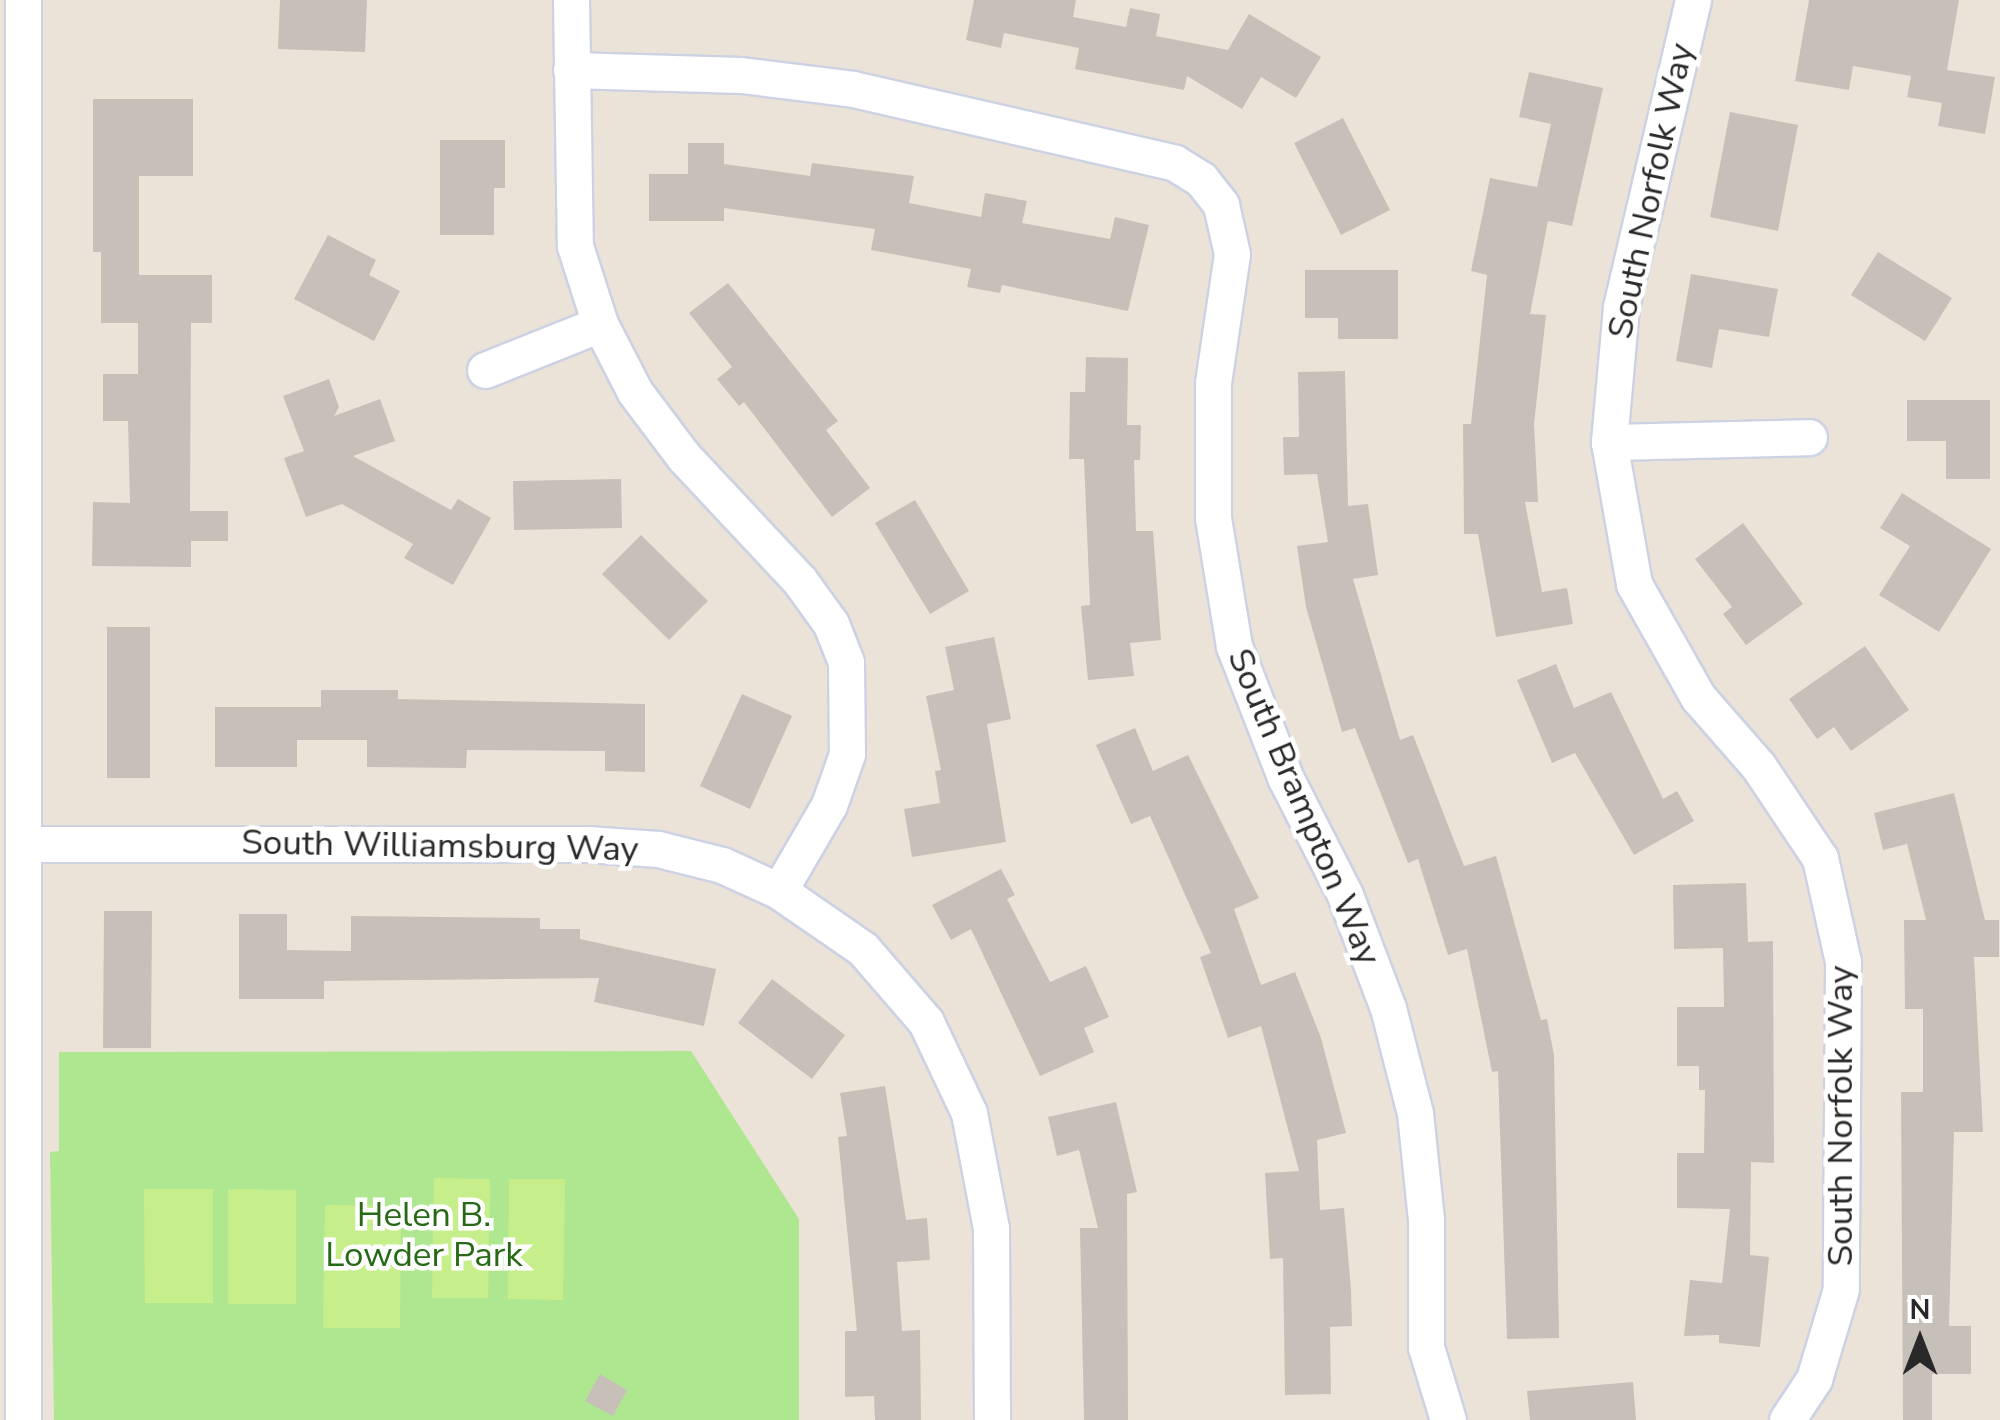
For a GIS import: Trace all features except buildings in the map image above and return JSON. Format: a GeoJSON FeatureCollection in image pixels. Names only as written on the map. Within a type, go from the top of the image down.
{"type":"FeatureCollection","features":[{"type":"Feature","properties":{"kind":"street"},"geometry":{"type":"LineString","coordinates":[[23,0],[12,366],[24,844],[13,1043],[23,1420]]}},
{"type":"Feature","properties":{"kind":"street"},"geometry":{"type":"LineString","coordinates":[[570,0],[576,246],[600,324],[635,392],[684,457],[800,580],[831,624],[846,662],[847,754],[829,806],[779,892]]}},
{"type":"Feature","properties":{"kind":"street","name":"South Norfolk Way"},"geometry":{"type":"LineString","coordinates":[[1692,0],[1620,307],[1609,442],[1634,584],[1698,697],[1759,767],[1820,858],[1843,962],[1841,1289],[1814,1379],[1787,1420]]}},
{"type":"Feature","properties":{"kind":"street","name":"South Brampton Way"},"geometry":{"type":"LineString","coordinates":[[571,70],[740,75],[854,89],[1175,164],[1201,179],[1221,204],[1232,254],[1214,383],[1213,518],[1234,646],[1388,1008],[1415,1113],[1426,1220],[1426,1347],[1448,1420]]}},
{"type":"Feature","properties":{"kind":"street"},"geometry":{"type":"LineString","coordinates":[[485,370],[600,324]]}},
{"type":"Feature","properties":{"kind":"street"},"geometry":{"type":"LineString","coordinates":[[1609,442],[1810,437]]}},
{"type":"Feature","properties":{"kind":"street","name":"South Williamsburg Way"},"geometry":{"type":"LineString","coordinates":[[24,844],[587,844],[658,849],[722,865],[779,892],[876,964],[926,1022],[969,1113],[991,1228],[992,1420]]}},
{"type":"Feature","properties":{"kind":"green space","name":"Helen B. Lowder Park"},"geometry":{"type":"Polygon","coordinates":[[[691,1051],[799,1219],[799,1420],[54,1420],[50,1152],[59,1151],[59,1052],[691,1051]]]}},
{"type":"Feature","properties":{"kind":"green space"},"geometry":{"type":"Polygon","coordinates":[[[434,1178],[490,1179],[488,1298],[432,1298],[434,1178]]]}},
{"type":"Feature","properties":{"kind":"green space"},"geometry":{"type":"Polygon","coordinates":[[[509,1179],[565,1179],[563,1300],[508,1299],[509,1179]]]}},
{"type":"Feature","properties":{"kind":"green space"},"geometry":{"type":"Polygon","coordinates":[[[144,1189],[213,1189],[213,1303],[145,1303],[144,1189]]]}},
{"type":"Feature","properties":{"kind":"green space"},"geometry":{"type":"Polygon","coordinates":[[[228,1189],[296,1190],[296,1304],[228,1304],[228,1189]]]}},
{"type":"Feature","properties":{"kind":"green space"},"geometry":{"type":"Polygon","coordinates":[[[325,1205],[401,1206],[400,1328],[323,1328],[325,1205]]]}}]}
